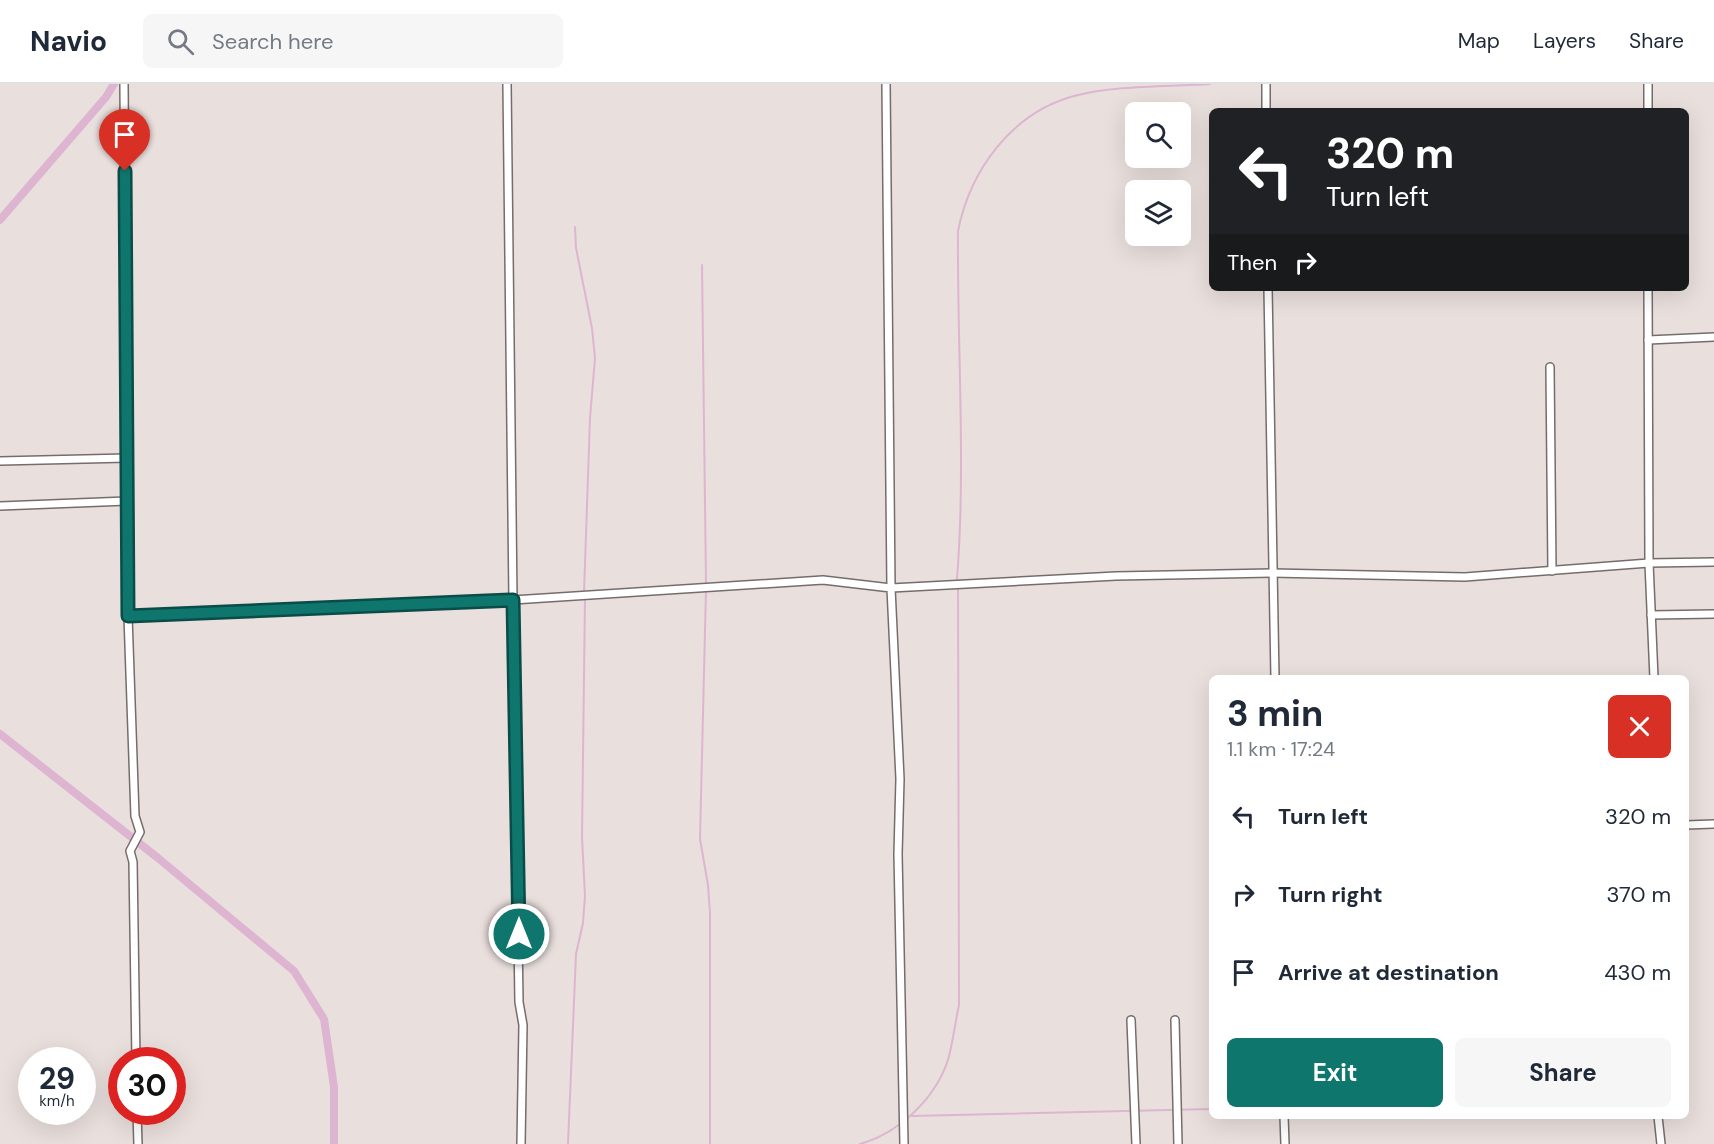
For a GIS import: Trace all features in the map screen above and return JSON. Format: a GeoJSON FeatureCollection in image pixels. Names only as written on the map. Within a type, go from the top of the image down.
{"type":"FeatureCollection","features":[{"type":"Feature","properties":{"kind":"street"},"geometry":{"type":"LineString","coordinates":[[124,84],[128,616],[135,816],[140,832],[132,844],[136,1047]]}},
{"type":"Feature","properties":{"kind":"street"},"geometry":{"type":"LineString","coordinates":[[507,84],[519,1002],[523,1025],[521,1144]]}},
{"type":"Feature","properties":{"kind":"street"},"geometry":{"type":"LineString","coordinates":[[885,84],[891,588],[900,779],[898,854],[904,1144]]}},
{"type":"Feature","properties":{"kind":"street"},"geometry":{"type":"LineString","coordinates":[[1266,84],[1266,108]]}},
{"type":"Feature","properties":{"kind":"street"},"geometry":{"type":"LineString","coordinates":[[1648,84],[1648,108]]}},
{"type":"Feature","properties":{"kind":"street"},"geometry":{"type":"LineString","coordinates":[[1268,291],[1275,675]]}},
{"type":"Feature","properties":{"kind":"street"},"geometry":{"type":"LineString","coordinates":[[1648,291],[1649,563],[1654,675]]}},
{"type":"Feature","properties":{"kind":"street"},"geometry":{"type":"LineString","coordinates":[[1648,340],[1714,337]]}},
{"type":"Feature","properties":{"kind":"street"},"geometry":{"type":"LineString","coordinates":[[1550,367],[1552,571]]}},
{"type":"Feature","properties":{"kind":"street"},"geometry":{"type":"LineString","coordinates":[[0,462],[127,458]]}},
{"type":"Feature","properties":{"kind":"street"},"geometry":{"type":"LineString","coordinates":[[0,506],[127,501]]}},
{"type":"Feature","properties":{"kind":"street"},"geometry":{"type":"LineString","coordinates":[[128,616],[513,600],[823,579],[891,588],[1116,576],[1272,573],[1465,577],[1649,563],[1714,562]]}},
{"type":"Feature","properties":{"kind":"street"},"geometry":{"type":"LineString","coordinates":[[1651,615],[1714,614]]}},
{"type":"Feature","properties":{"kind":"street"},"geometry":{"type":"LineString","coordinates":[[1689,825],[1714,824]]}},
{"type":"Feature","properties":{"kind":"street"},"geometry":{"type":"LineString","coordinates":[[1131,1020],[1136,1144]]}},
{"type":"Feature","properties":{"kind":"street"},"geometry":{"type":"LineString","coordinates":[[1175,1020],[1178,1144]]}},
{"type":"Feature","properties":{"kind":"street"},"geometry":{"type":"LineString","coordinates":[[1284,1119],[1285,1144]]}},
{"type":"Feature","properties":{"kind":"street"},"geometry":{"type":"LineString","coordinates":[[1658,1119],[1661,1144]]}},
{"type":"Feature","properties":{"kind":"street"},"geometry":{"type":"LineString","coordinates":[[137,1125],[138,1144]]}},
{"type":"Feature","properties":{"kind":"waterway"},"geometry":{"type":"LineString","coordinates":[[0,220],[106,97],[114,84]]}},
{"type":"Feature","properties":{"kind":"waterway"},"geometry":{"type":"LineString","coordinates":[[957,579],[961,492],[958,231],[972,187],[983,166],[1013,130],[1051,104],[1090,92],[1210,84]]}},
{"type":"Feature","properties":{"kind":"waterway"},"geometry":{"type":"LineString","coordinates":[[575,227],[576,248],[592,328],[595,358],[590,418],[584,593]]}},
{"type":"Feature","properties":{"kind":"waterway"},"geometry":{"type":"LineString","coordinates":[[702,265],[706,583]]}},
{"type":"Feature","properties":{"kind":"waterway"},"geometry":{"type":"LineString","coordinates":[[860,1144],[902,1123],[925,1101],[948,1060],[959,1005],[958,588]]}},
{"type":"Feature","properties":{"kind":"waterway"},"geometry":{"type":"LineString","coordinates":[[706,589],[700,839],[710,913],[710,1144]]}},
{"type":"Feature","properties":{"kind":"waterway"},"geometry":{"type":"LineString","coordinates":[[568,1144],[576,954],[583,923],[585,896],[582,837],[585,598]]}},
{"type":"Feature","properties":{"kind":"waterway"},"geometry":{"type":"LineString","coordinates":[[0,734],[158,858],[294,971],[324,1019],[334,1087],[334,1144]]}},
{"type":"Feature","properties":{"kind":"waterway"},"geometry":{"type":"LineString","coordinates":[[912,1116],[1209,1109]]}},
{"type":"Feature","properties":{"kind":"route"},"geometry":{"type":"LineString","coordinates":[[125,171],[128,616],[513,600],[519,934]]}}]}
